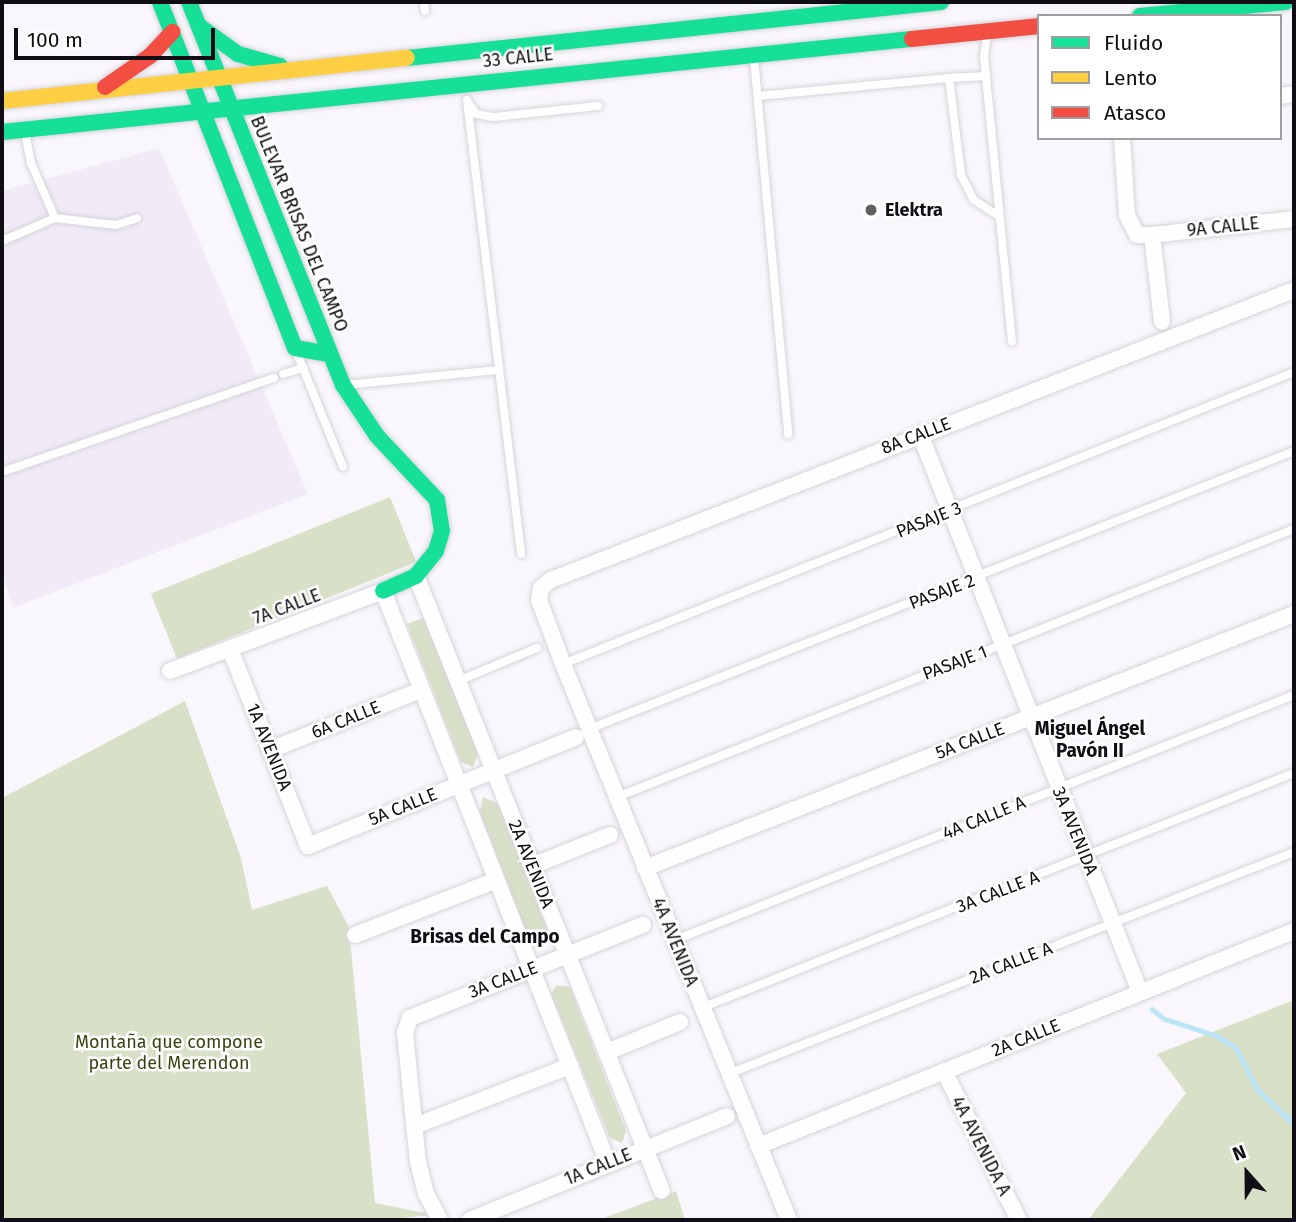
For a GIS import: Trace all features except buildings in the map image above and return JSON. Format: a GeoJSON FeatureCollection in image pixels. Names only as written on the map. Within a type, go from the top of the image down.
{"type":"FeatureCollection","features":[{"type":"Feature","properties":{"kind":"main road"},"geometry":{"type":"LineString","coordinates":[[160,2],[295,348]]}},
{"type":"Feature","properties":{"kind":"main road","name":"BULEVAR BRISAS DEL CAMPO"},"geometry":{"type":"LineString","coordinates":[[189,2],[343,385],[377,436],[437,500],[442,531],[436,551],[416,576]]}},
{"type":"Feature","properties":{"kind":"main road","name":"33 CALLE"},"geometry":{"type":"LineString","coordinates":[[2,101],[941,2]]}},
{"type":"Feature","properties":{"kind":"main road"},"geometry":{"type":"LineString","coordinates":[[1161,14],[1284,2]]}},
{"type":"Feature","properties":{"kind":"main road"},"geometry":{"type":"LineString","coordinates":[[97,92],[125,76],[172,32],[199,26],[238,54],[284,66],[309,67]]}},
{"type":"Feature","properties":{"kind":"main road","name":"33 CALLE"},"geometry":{"type":"LineString","coordinates":[[2,132],[752,53],[1037,26]]}},
{"type":"Feature","properties":{"kind":"main road","name":"BULEVAR BRISAS DEL CAMPO"},"geometry":{"type":"LineString","coordinates":[[295,348],[330,354]]}},
{"type":"Feature","properties":{"kind":"main road","name":"7A CALLE"},"geometry":{"type":"LineString","coordinates":[[383,591],[416,576]]}},
{"type":"Feature","properties":{"kind":"street"},"geometry":{"type":"LineString","coordinates":[[1122,140],[1127,215],[1138,235],[1153,235],[1162,321]]}},
{"type":"Feature","properties":{"kind":"street","name":"9A CALLE"},"geometry":{"type":"LineString","coordinates":[[1153,235],[1294,219]]}},
{"type":"Feature","properties":{"kind":"street","name":"8A CALLE"},"geometry":{"type":"LineString","coordinates":[[541,588],[551,580],[1294,290]]}},
{"type":"Feature","properties":{"kind":"street","name":"3A AVENIDA"},"geometry":{"type":"LineString","coordinates":[[920,434],[1140,992]]}},
{"type":"Feature","properties":{"kind":"street","name":"2A AVENIDA"},"geometry":{"type":"LineString","coordinates":[[416,576],[662,1191]]}},
{"type":"Feature","properties":{"kind":"street","name":"4A AVENIDA"},"geometry":{"type":"LineString","coordinates":[[541,588],[539,600],[563,664],[583,733],[616,797],[789,1220]]}},
{"type":"Feature","properties":{"kind":"street"},"geometry":{"type":"LineString","coordinates":[[383,591],[608,1163]]}},
{"type":"Feature","properties":{"kind":"street","name":"7A CALLE"},"geometry":{"type":"LineString","coordinates":[[170,671],[383,591]]}},
{"type":"Feature","properties":{"kind":"street","name":"5A CALLE"},"geometry":{"type":"LineString","coordinates":[[645,869],[1294,614]]}},
{"type":"Feature","properties":{"kind":"street","name":"1A AVENIDA"},"geometry":{"type":"LineString","coordinates":[[230,649],[308,846]]}},
{"type":"Feature","properties":{"kind":"street","name":"6A CALLE"},"geometry":{"type":"LineString","coordinates":[[270,750],[421,690]]}},
{"type":"Feature","properties":{"kind":"street","name":"5A CALLE"},"geometry":{"type":"LineString","coordinates":[[308,846],[583,733]]}},
{"type":"Feature","properties":{"kind":"street"},"geometry":{"type":"LineString","coordinates":[[532,866],[610,835]]}},
{"type":"Feature","properties":{"kind":"street"},"geometry":{"type":"LineString","coordinates":[[355,935],[497,880]]}},
{"type":"Feature","properties":{"kind":"street","name":"3A CALLE"},"geometry":{"type":"LineString","coordinates":[[416,1125],[406,1025],[418,1013],[643,925]]}},
{"type":"Feature","properties":{"kind":"street","name":"2A CALLE"},"geometry":{"type":"LineString","coordinates":[[758,1146],[1294,930]]}},
{"type":"Feature","properties":{"kind":"street"},"geometry":{"type":"LineString","coordinates":[[607,1052],[680,1022]]}},
{"type":"Feature","properties":{"kind":"street"},"geometry":{"type":"LineString","coordinates":[[440,1220],[426,1194],[418,1163],[416,1125],[570,1066]]}},
{"type":"Feature","properties":{"kind":"street","name":"4A AVENIDA A"},"geometry":{"type":"LineString","coordinates":[[944,1071],[1019,1220]]}},
{"type":"Feature","properties":{"kind":"street","name":"1A CALLE"},"geometry":{"type":"LineString","coordinates":[[470,1220],[727,1116]]}},
{"type":"Feature","properties":{"kind":"lane"},"geometry":{"type":"LineString","coordinates":[[988,31],[986,76],[997,215],[1012,342]]}},
{"type":"Feature","properties":{"kind":"lane"},"geometry":{"type":"LineString","coordinates":[[752,53],[788,434]]}},
{"type":"Feature","properties":{"kind":"lane"},"geometry":{"type":"LineString","coordinates":[[758,96],[986,76]]}},
{"type":"Feature","properties":{"kind":"lane"},"geometry":{"type":"LineString","coordinates":[[949,78],[961,175],[974,200],[997,215]]}},
{"type":"Feature","properties":{"kind":"lane"},"geometry":{"type":"LineString","coordinates":[[461,83],[467,100],[521,554]]}},
{"type":"Feature","properties":{"kind":"lane"},"geometry":{"type":"LineString","coordinates":[[467,100],[477,114],[493,117],[598,106]]}},
{"type":"Feature","properties":{"kind":"lane"},"geometry":{"type":"LineString","coordinates":[[25,129],[31,163],[55,218]]}},
{"type":"Feature","properties":{"kind":"lane"},"geometry":{"type":"LineString","coordinates":[[2,240],[55,218],[116,225],[137,218]]}},
{"type":"Feature","properties":{"kind":"lane"},"geometry":{"type":"LineString","coordinates":[[295,348],[343,467]]}},
{"type":"Feature","properties":{"kind":"lane"},"geometry":{"type":"LineString","coordinates":[[2,472],[303,368]]}},
{"type":"Feature","properties":{"kind":"lane"},"geometry":{"type":"LineString","coordinates":[[343,385],[499,370]]}},
{"type":"Feature","properties":{"kind":"lane","name":"PASAJE 3"},"geometry":{"type":"LineString","coordinates":[[563,664],[949,513],[1294,372]]}},
{"type":"Feature","properties":{"kind":"lane","name":"PASAJE 2"},"geometry":{"type":"LineString","coordinates":[[583,733],[1294,451]]}},
{"type":"Feature","properties":{"kind":"lane","name":"PASAJE 1"},"geometry":{"type":"LineString","coordinates":[[616,797],[1294,529]]}},
{"type":"Feature","properties":{"kind":"lane"},"geometry":{"type":"LineString","coordinates":[[458,681],[537,648]]}},
{"type":"Feature","properties":{"kind":"lane","name":"4A CALLE A"},"geometry":{"type":"LineString","coordinates":[[674,941],[1294,695]]}},
{"type":"Feature","properties":{"kind":"lane","name":"3A CALLE A"},"geometry":{"type":"LineString","coordinates":[[701,1008],[1294,773]]}},
{"type":"Feature","properties":{"kind":"lane","name":"2A CALLE A"},"geometry":{"type":"LineString","coordinates":[[728,1074],[1294,852]]}},
{"type":"Feature","properties":{"kind":"shaded area"},"geometry":{"type":"Polygon","coordinates":[[[159,148],[308,494],[13,608],[2,572],[2,191],[159,148]]]}},
{"type":"Feature","properties":{"kind":"green space"},"geometry":{"type":"Polygon","coordinates":[[[390,497],[416,562],[177,659],[151,594],[390,497]]]}},
{"type":"Feature","properties":{"kind":"green space"},"geometry":{"type":"Polygon","coordinates":[[[423,618],[478,753],[473,767],[461,762],[407,624],[423,618]]]}},
{"type":"Feature","properties":{"kind":"green space","name":"Montaña que compone parte del Merendon"},"geometry":{"type":"Polygon","coordinates":[[[185,701],[241,858],[252,910],[327,886],[349,927],[375,1203],[435,1215],[378,1220],[2,1220],[2,798],[185,701]]]}},
{"type":"Feature","properties":{"kind":"green space"},"geometry":{"type":"Polygon","coordinates":[[[483,797],[499,804],[548,931],[544,944],[530,942],[480,812],[483,797]]]}},
{"type":"Feature","properties":{"kind":"green space"},"geometry":{"type":"Polygon","coordinates":[[[557,985],[570,987],[626,1131],[622,1143],[610,1138],[551,994],[557,985]]]}},
{"type":"Feature","properties":{"kind":"green space"},"geometry":{"type":"Polygon","coordinates":[[[1294,1000],[1294,1220],[1088,1220],[1186,1093],[1157,1054],[1294,1000]]]}},
{"type":"Feature","properties":{"kind":"green space"},"geometry":{"type":"Polygon","coordinates":[[[676,1191],[685,1220],[599,1220],[676,1191]]]}},
{"type":"Feature","properties":{"kind":"waterway"},"geometry":{"type":"LineString","coordinates":[[1152,1009],[1165,1019],[1217,1036],[1236,1048],[1258,1090],[1294,1124]]}},
{"type":"Feature","properties":{"kind":"traffic: fast"},"geometry":{"type":"LineString","coordinates":[[160,2],[295,348],[330,354]]}},
{"type":"Feature","properties":{"kind":"traffic: fast"},"geometry":{"type":"LineString","coordinates":[[189,2],[343,385],[377,436],[437,500],[442,531],[436,551],[416,576],[383,591]]}},
{"type":"Feature","properties":{"kind":"traffic: fast"},"geometry":{"type":"LineString","coordinates":[[407,58],[941,2]]}},
{"type":"Feature","properties":{"kind":"traffic: fast"},"geometry":{"type":"LineString","coordinates":[[1161,14],[1285,2]]}},
{"type":"Feature","properties":{"kind":"traffic: fast"},"geometry":{"type":"LineString","coordinates":[[199,26],[238,54],[280,66]]}},
{"type":"Feature","properties":{"kind":"traffic: fast"},"geometry":{"type":"LineString","coordinates":[[2,132],[912,39]]}},
{"type":"Feature","properties":{"kind":"traffic: slow"},"geometry":{"type":"LineString","coordinates":[[2,101],[407,58]]}},
{"type":"Feature","properties":{"kind":"traffic: jam"},"geometry":{"type":"LineString","coordinates":[[912,39],[1037,26]]}},
{"type":"Feature","properties":{"kind":"traffic: jam"},"geometry":{"type":"LineString","coordinates":[[105,87],[150,56],[172,32]]}},
{"type":"Feature","properties":{"kind":"place","name":"Elektra"},"geometry":{"type":"Point","coordinates":[871,210]}},
{"type":"Feature","properties":{"kind":"district","name":"Miguel Ángel Pavón II"},"geometry":{"type":"Point","coordinates":[1090,740]}},
{"type":"Feature","properties":{"kind":"district","name":"Brisas del Campo"},"geometry":{"type":"Point","coordinates":[485,937]}}]}
